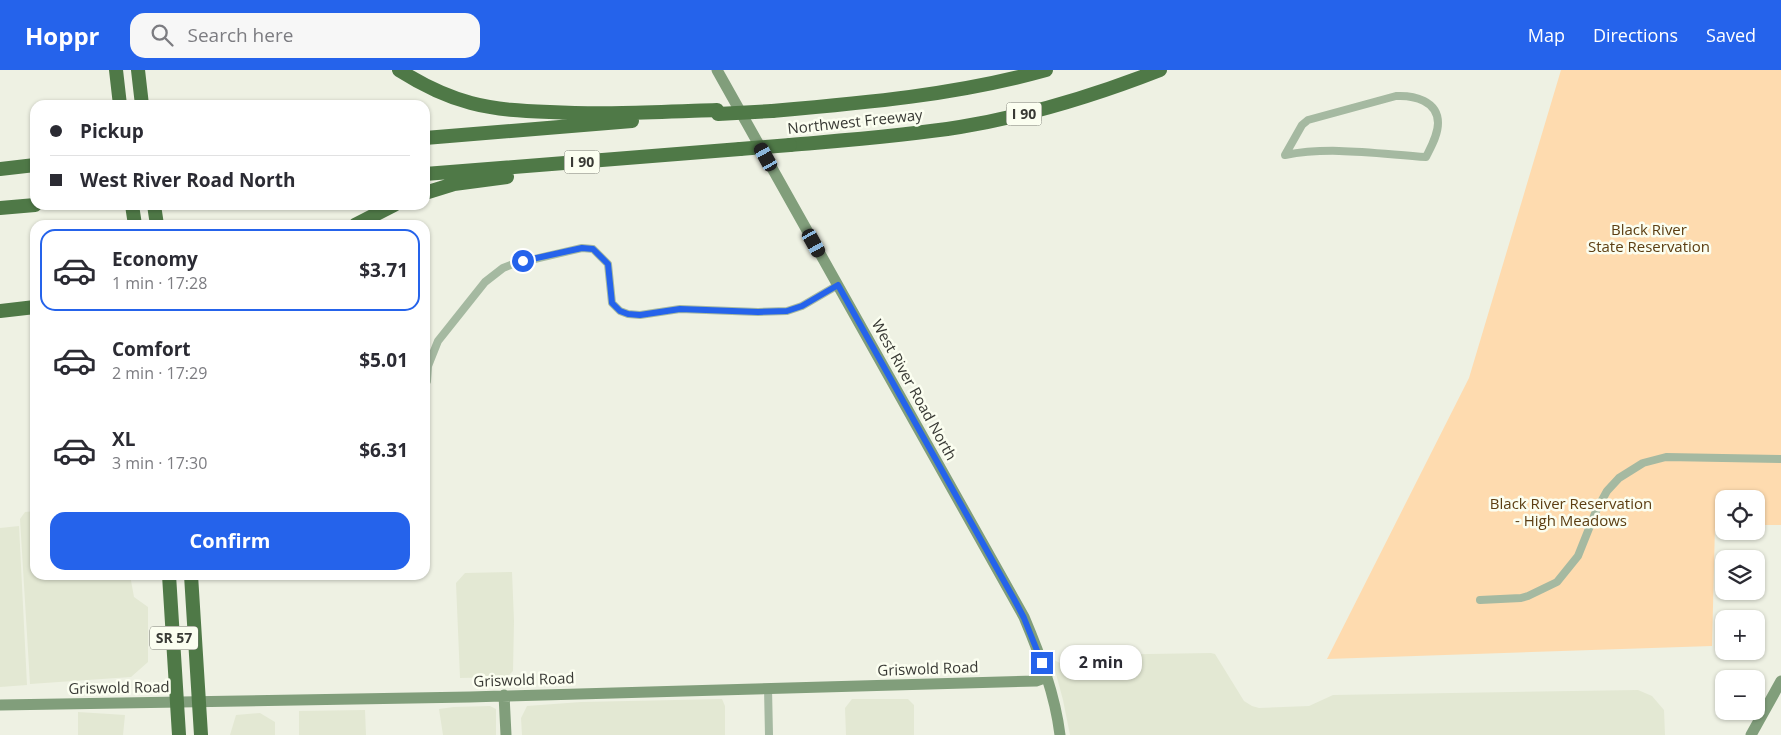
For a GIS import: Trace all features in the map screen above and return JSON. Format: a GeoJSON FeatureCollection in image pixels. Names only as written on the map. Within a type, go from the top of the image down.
{"type":"FeatureCollection","features":[{"type":"Feature","properties":{"kind":"highway"},"geometry":{"type":"LineString","coordinates":[[116,70],[119,100]]}},
{"type":"Feature","properties":{"kind":"highway"},"geometry":{"type":"LineString","coordinates":[[138,70],[141,100]]}},
{"type":"Feature","properties":{"kind":"highway"},"geometry":{"type":"LineString","coordinates":[[399,70],[417,81],[446,94],[470,102],[506,109],[604,113],[718,112]]}},
{"type":"Feature","properties":{"kind":"highway","name":"Northwest Freeway"},"geometry":{"type":"LineString","coordinates":[[718,112],[825,106],[944,93],[1046,70]]}},
{"type":"Feature","properties":{"kind":"highway","name":"Northwest Freeway"},"geometry":{"type":"LineString","coordinates":[[430,174],[688,154],[910,134],[961,127],[1060,105],[1160,70]]}},
{"type":"Feature","properties":{"kind":"highway"},"geometry":{"type":"LineString","coordinates":[[430,138],[718,112]]}},
{"type":"Feature","properties":{"kind":"highway"},"geometry":{"type":"LineString","coordinates":[[430,191],[454,184],[519,175],[644,164],[688,154]]}},
{"type":"Feature","properties":{"kind":"highway"},"geometry":{"type":"LineString","coordinates":[[0,169],[30,166]]}},
{"type":"Feature","properties":{"kind":"highway"},"geometry":{"type":"LineString","coordinates":[[0,208],[30,205]]}},
{"type":"Feature","properties":{"kind":"highway"},"geometry":{"type":"LineString","coordinates":[[365,220],[384,210]]}},
{"type":"Feature","properties":{"kind":"highway"},"geometry":{"type":"LineString","coordinates":[[0,311],[30,308]]}},
{"type":"Feature","properties":{"kind":"highway","name":"SR 57"},"geometry":{"type":"LineString","coordinates":[[169,580],[179,735]]}},
{"type":"Feature","properties":{"kind":"highway","name":"SR 57"},"geometry":{"type":"LineString","coordinates":[[191,580],[201,735]]}},
{"type":"Feature","properties":{"kind":"street","name":"West River Road North"},"geometry":{"type":"LineString","coordinates":[[717,70],[1014,599],[1038,649],[1047,678],[1060,735]]}},
{"type":"Feature","properties":{"kind":"street"},"geometry":{"type":"LineString","coordinates":[[1396,96],[1419,98],[1426,102],[1437,117],[1436,133],[1426,157],[1325,150],[1306,151],[1285,155],[1302,125],[1308,120],[1396,96]]}},
{"type":"Feature","properties":{"kind":"street"},"geometry":{"type":"LineString","coordinates":[[430,361],[438,341],[485,282],[503,268],[532,259],[582,248],[593,249],[608,264],[612,303],[620,311],[628,314],[640,315],[680,309],[758,312],[787,311],[802,306],[838,285]]}},
{"type":"Feature","properties":{"kind":"street"},"geometry":{"type":"LineString","coordinates":[[1480,600],[1521,598],[1557,582],[1578,556],[1596,511],[1607,490],[1619,478],[1643,463],[1666,457],[1781,459]]}},
{"type":"Feature","properties":{"kind":"street","name":"Griswold Road"},"geometry":{"type":"LineString","coordinates":[[0,704],[504,696],[1036,681],[1047,678]]}},
{"type":"Feature","properties":{"kind":"street"},"geometry":{"type":"LineString","coordinates":[[1751,735],[1781,681]]}},
{"type":"Feature","properties":{"kind":"street"},"geometry":{"type":"LineString","coordinates":[[768,688],[769,735]]}},
{"type":"Feature","properties":{"kind":"street"},"geometry":{"type":"LineString","coordinates":[[504,696],[506,735]]}},
{"type":"Feature","properties":{"kind":"shaded area"},"geometry":{"type":"Polygon","coordinates":[[[25,512],[30,512],[30,580],[131,580],[134,597],[148,607],[148,662],[131,677],[30,684],[20,519],[25,512]]]}},
{"type":"Feature","properties":{"kind":"shaded area"},"geometry":{"type":"Polygon","coordinates":[[[19,526],[27,685],[0,687],[0,528],[19,526]]]}},
{"type":"Feature","properties":{"kind":"shaded area"},"geometry":{"type":"Polygon","coordinates":[[[512,572],[514,621],[513,671],[507,677],[460,678],[456,583],[465,573],[512,572]]]}},
{"type":"Feature","properties":{"kind":"shaded area"},"geometry":{"type":"Polygon","coordinates":[[[1215,654],[1244,701],[1259,708],[1309,706],[1333,695],[1638,690],[1652,696],[1664,710],[1665,735],[1070,735],[1052,659],[1060,663],[1087,655],[1215,654]]]}},
{"type":"Feature","properties":{"kind":"shaded area"},"geometry":{"type":"Polygon","coordinates":[[[722,699],[725,706],[725,735],[522,735],[521,718],[527,706],[581,702],[722,699]]]}},
{"type":"Feature","properties":{"kind":"shaded area"},"geometry":{"type":"Polygon","coordinates":[[[852,699],[908,699],[914,705],[914,735],[846,735],[845,708],[852,699]]]}},
{"type":"Feature","properties":{"kind":"shaded area"},"geometry":{"type":"Polygon","coordinates":[[[490,706],[496,709],[496,735],[443,735],[439,709],[490,706]]]}},
{"type":"Feature","properties":{"kind":"shaded area"},"geometry":{"type":"Polygon","coordinates":[[[365,710],[366,735],[299,735],[299,711],[365,710]]]}},
{"type":"Feature","properties":{"kind":"shaded area"},"geometry":{"type":"Polygon","coordinates":[[[78,712],[125,715],[123,735],[78,735],[78,712]]]}},
{"type":"Feature","properties":{"kind":"shaded area"},"geometry":{"type":"Polygon","coordinates":[[[260,713],[275,722],[275,735],[230,735],[236,715],[260,713]]]}},
{"type":"Feature","properties":{"kind":"green space"},"geometry":{"type":"Polygon","coordinates":[[[1561,70],[1781,70],[1781,525],[1765,525],[1765,490],[1715,490],[1712,646],[1327,659],[1469,378],[1561,70]]]}},
{"type":"Feature","properties":{"kind":"route"},"geometry":{"type":"LineString","coordinates":[[523,261],[582,248],[593,249],[608,264],[610,300],[612,303],[620,311],[640,315],[680,309],[758,312],[787,311],[802,306],[838,285],[1014,599],[1038,649],[1042,663]]}},
{"type":"Feature","properties":{"kind":"park label","name":"Black River State Reservation"},"geometry":{"type":"Point","coordinates":[1649,238]}},
{"type":"Feature","properties":{"kind":"park label","name":"Black River Reservation - High Meadows"},"geometry":{"type":"Point","coordinates":[1571,512]}}]}
